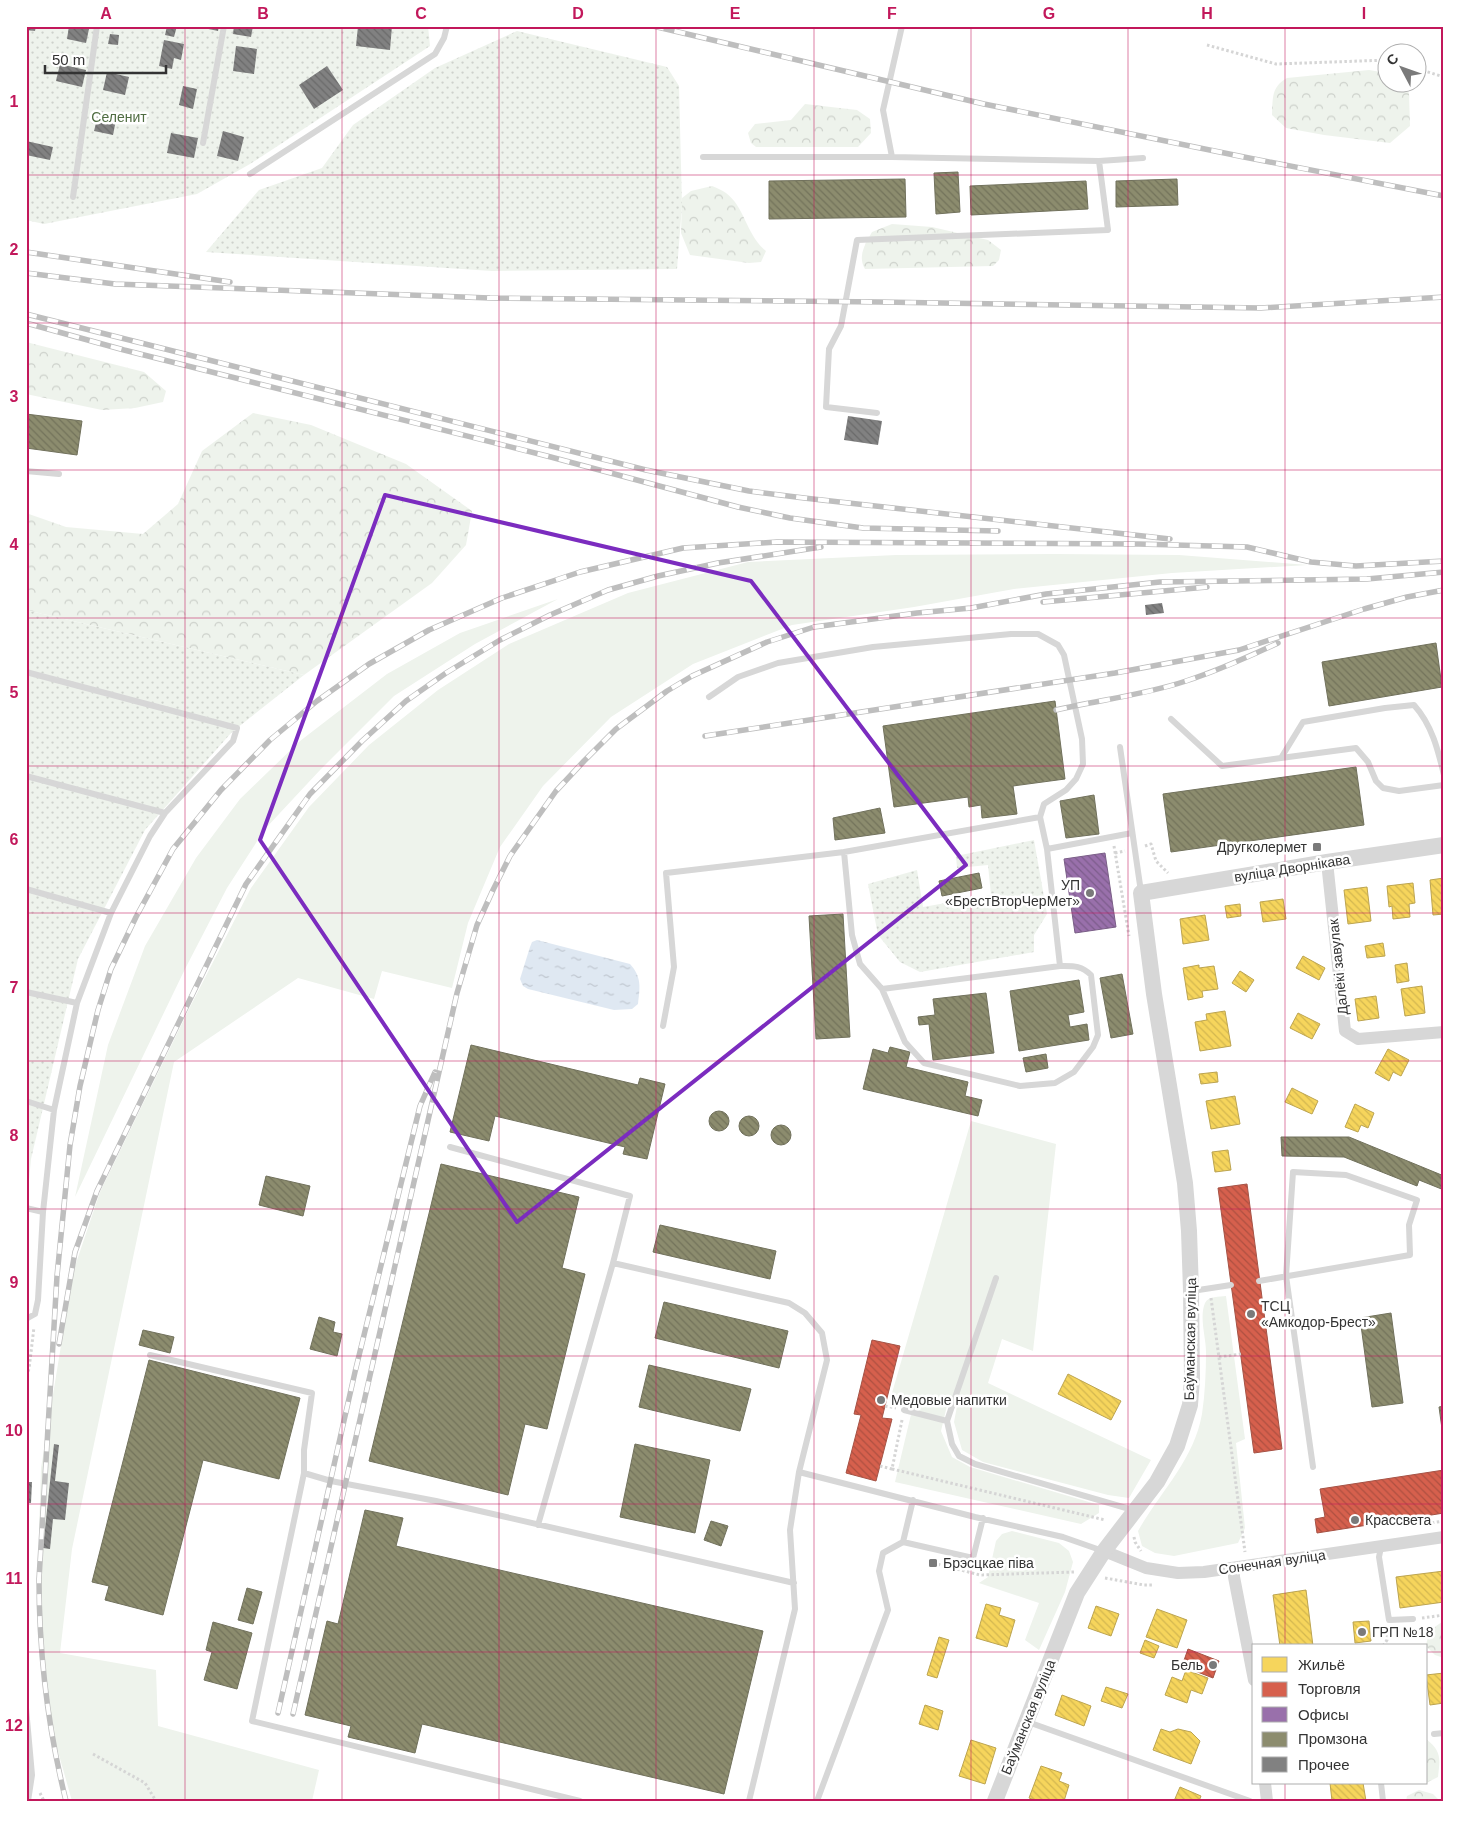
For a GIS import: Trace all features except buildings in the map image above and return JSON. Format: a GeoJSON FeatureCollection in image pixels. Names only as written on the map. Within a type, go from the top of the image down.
{"type":"FeatureCollection","features":[{"type":"Feature","properties":{"kind":"street","name":"вуліца Дворнікава"},"geometry":{"type":"LineString","coordinates":[[1141,893],[1327,862],[1444,845]]}},
{"type":"Feature","properties":{"kind":"street","name":"Далёкі завулак"},"geometry":{"type":"LineString","coordinates":[[1327,862],[1345,1031],[1358,1039],[1444,1032]]}},
{"type":"Feature","properties":{"kind":"street","name":"Баўманская вуліца"},"geometry":{"type":"LineString","coordinates":[[995,1801],[1077,1593],[1104,1551],[1157,1482],[1177,1446],[1190,1405],[1192,1379],[1191,1291],[1185,1183],[1154,994],[1141,893]]}},
{"type":"Feature","properties":{"kind":"street","name":"Сонечная вуліца"},"geometry":{"type":"LineString","coordinates":[[1104,1551],[1146,1568],[1178,1573],[1204,1572],[1444,1537]]}},
{"type":"Feature","properties":{"kind":"street"},"geometry":{"type":"LineString","coordinates":[[1234,1568],[1234,1578],[1252,1670]]}},
{"type":"Feature","properties":{"kind":"street"},"geometry":{"type":"LineString","coordinates":[[1265,1784],[1267,1801]]}},
{"type":"Feature","properties":{"kind":"lane"},"geometry":{"type":"LineString","coordinates":[[73,197],[97,26]]}},
{"type":"Feature","properties":{"kind":"lane"},"geometry":{"type":"LineString","coordinates":[[203,142],[224,26]]}},
{"type":"Feature","properties":{"kind":"lane"},"geometry":{"type":"LineString","coordinates":[[250,174],[435,54],[448,26]]}},
{"type":"Feature","properties":{"kind":"lane"},"geometry":{"type":"LineString","coordinates":[[892,157],[883,110],[902,26]]}},
{"type":"Feature","properties":{"kind":"lane"},"geometry":{"type":"LineString","coordinates":[[703,157],[892,157],[1098,161],[1143,158]]}},
{"type":"Feature","properties":{"kind":"lane"},"geometry":{"type":"LineString","coordinates":[[877,413],[826,407],[829,349],[842,326],[857,240],[1108,230],[1098,161]]}},
{"type":"Feature","properties":{"kind":"lane"},"geometry":{"type":"LineString","coordinates":[[26,471],[60,474]]}},
{"type":"Feature","properties":{"kind":"lane"},"geometry":{"type":"LineString","coordinates":[[709,697],[738,677],[778,663],[874,647],[1010,634],[1038,634],[1058,645],[1064,655],[1082,739],[1083,764],[1076,779],[1066,790],[1044,804],[1040,817],[1047,849],[1060,966]]}},
{"type":"Feature","properties":{"kind":"lane"},"geometry":{"type":"LineString","coordinates":[[26,672],[237,728],[233,741],[165,813],[150,836],[111,912],[77,1003],[54,1110],[43,1212],[38,1300],[35,1314],[26,1319]]}},
{"type":"Feature","properties":{"kind":"lane"},"geometry":{"type":"LineString","coordinates":[[1281,758],[1302,722],[1414,705],[1424,716],[1437,749],[1444,775]]}},
{"type":"Feature","properties":{"kind":"lane"},"geometry":{"type":"LineString","coordinates":[[1171,720],[1222,766],[1356,748],[1368,762],[1376,781],[1383,788],[1399,791],[1444,785]]}},
{"type":"Feature","properties":{"kind":"lane"},"geometry":{"type":"LineString","coordinates":[[1120,748],[1141,893]]}},
{"type":"Feature","properties":{"kind":"lane"},"geometry":{"type":"LineString","coordinates":[[26,776],[165,813]]}},
{"type":"Feature","properties":{"kind":"lane"},"geometry":{"type":"LineString","coordinates":[[663,1026],[674,967],[666,873],[844,852],[1040,817]]}},
{"type":"Feature","properties":{"kind":"lane"},"geometry":{"type":"LineString","coordinates":[[1047,849],[1132,833]]}},
{"type":"Feature","properties":{"kind":"lane"},"geometry":{"type":"LineString","coordinates":[[844,852],[852,935],[860,964],[882,989],[905,1042],[924,1063],[1020,1086],[1055,1083],[1074,1072],[1093,1047],[1098,1035],[1091,975],[1076,966],[1060,966],[882,989]]}},
{"type":"Feature","properties":{"kind":"lane"},"geometry":{"type":"LineString","coordinates":[[26,889],[111,912]]}},
{"type":"Feature","properties":{"kind":"lane"},"geometry":{"type":"LineString","coordinates":[[26,992],[77,1003]]}},
{"type":"Feature","properties":{"kind":"lane"},"geometry":{"type":"LineString","coordinates":[[26,1101],[54,1110]]}},
{"type":"Feature","properties":{"kind":"lane"},"geometry":{"type":"LineString","coordinates":[[450,1146],[630,1196],[613,1263],[538,1525]]}},
{"type":"Feature","properties":{"kind":"lane"},"geometry":{"type":"LineString","coordinates":[[1260,1281],[1286,1276],[1410,1255],[1409,1225],[1417,1200],[1346,1176],[1293,1172],[1286,1276],[1313,1467]]}},
{"type":"Feature","properties":{"kind":"lane"},"geometry":{"type":"LineString","coordinates":[[26,1208],[43,1212]]}},
{"type":"Feature","properties":{"kind":"lane"},"geometry":{"type":"LineString","coordinates":[[613,1263],[789,1303],[805,1312],[822,1333],[828,1360],[799,1472],[790,1530],[795,1609],[749,1801]]}},
{"type":"Feature","properties":{"kind":"lane"},"geometry":{"type":"LineString","coordinates":[[996,1278],[947,1421],[952,1444],[959,1456],[975,1464],[1134,1510]]}},
{"type":"Feature","properties":{"kind":"lane"},"geometry":{"type":"LineString","coordinates":[[1191,1291],[1231,1285]]}},
{"type":"Feature","properties":{"kind":"lane"},"geometry":{"type":"LineString","coordinates":[[150,1355],[312,1393],[304,1450],[304,1473],[252,1721],[580,1801]]}},
{"type":"Feature","properties":{"kind":"lane"},"geometry":{"type":"LineString","coordinates":[[904,1410],[947,1421]]}},
{"type":"Feature","properties":{"kind":"lane"},"geometry":{"type":"LineString","coordinates":[[799,1472],[1063,1536],[1104,1551]]}},
{"type":"Feature","properties":{"kind":"lane"},"geometry":{"type":"LineString","coordinates":[[304,1473],[331,1481],[436,1502],[794,1583]]}},
{"type":"Feature","properties":{"kind":"lane"},"geometry":{"type":"LineString","coordinates":[[903,1542],[913,1500]]}},
{"type":"Feature","properties":{"kind":"lane"},"geometry":{"type":"LineString","coordinates":[[817,1801],[888,1610],[879,1571],[883,1553],[903,1542],[973,1558],[983,1518]]}},
{"type":"Feature","properties":{"kind":"lane"},"geometry":{"type":"LineString","coordinates":[[1381,1547],[1380,1557],[1389,1620],[1413,1619]]}},
{"type":"Feature","properties":{"kind":"lane"},"geometry":{"type":"LineString","coordinates":[[26,1708],[32,1775],[28,1801]]}},
{"type":"Feature","properties":{"kind":"lane"},"geometry":{"type":"LineString","coordinates":[[1026,1721],[1250,1801]]}},
{"type":"Feature","properties":{"kind":"lane"},"geometry":{"type":"LineString","coordinates":[[1434,1734],[1444,1733]]}},
{"type":"Feature","properties":{"kind":"lane"},"geometry":{"type":"LineString","coordinates":[[1381,1784],[1383,1801]]}},
{"type":"Feature","properties":{"kind":"path"},"geometry":{"type":"LineString","coordinates":[[1207,46],[1276,64],[1378,60]]}},
{"type":"Feature","properties":{"kind":"path"},"geometry":{"type":"LineString","coordinates":[[1428,72],[1444,77]]}},
{"type":"Feature","properties":{"kind":"path"},"geometry":{"type":"LineString","coordinates":[[26,1376],[29,1369],[35,1314]]}},
{"type":"Feature","properties":{"kind":"path"},"geometry":{"type":"LineString","coordinates":[[1219,1357],[1241,1354]]}},
{"type":"Feature","properties":{"kind":"path"},"geometry":{"type":"LineString","coordinates":[[885,1406],[904,1410],[892,1469]]}},
{"type":"Feature","properties":{"kind":"path"},"geometry":{"type":"LineString","coordinates":[[880,1466],[1105,1520]]}},
{"type":"Feature","properties":{"kind":"path"},"geometry":{"type":"LineString","coordinates":[[1415,1525],[1444,1521]]}},
{"type":"Feature","properties":{"kind":"path"},"geometry":{"type":"LineString","coordinates":[[1133,1532],[1139,1550],[1147,1556]]}},
{"type":"Feature","properties":{"kind":"path"},"geometry":{"type":"LineString","coordinates":[[1236,1553],[1245,1552]]}},
{"type":"Feature","properties":{"kind":"path"},"geometry":{"type":"LineString","coordinates":[[1413,1619],[1444,1615]]}},
{"type":"Feature","properties":{"kind":"path"},"geometry":{"type":"LineString","coordinates":[[1384,1644],[1387,1640],[1389,1620]]}},
{"type":"Feature","properties":{"kind":"path"},"geometry":{"type":"LineString","coordinates":[[93,1754],[145,1783],[156,1801]]}},
{"type":"Feature","properties":{"kind":"highlighted area"},"geometry":{"type":"Polygon","coordinates":[[[385,495],[751,581],[966,865],[517,1222],[260,840],[385,495]]]}},
{"type":"Feature","properties":{"kind":"green space","name":"Селенит"},"geometry":{"type":"Polygon","coordinates":[[[26,26],[428,26],[430,46],[250,164],[197,194],[44,224],[26,220],[26,26]]]}},
{"type":"Feature","properties":{"kind":"green space"},"geometry":{"type":"Polygon","coordinates":[[[517,31],[667,67],[679,86],[682,206],[677,269],[492,271],[206,252],[259,190],[322,168],[353,125],[435,68],[517,31]]]}},
{"type":"Feature","properties":{"kind":"green space"},"geometry":{"type":"Polygon","coordinates":[[[1369,70],[1378,72],[1378,92],[1409,93],[1410,126],[1390,143],[1324,135],[1286,128],[1272,115],[1275,89],[1287,78],[1369,70]]]}},
{"type":"Feature","properties":{"kind":"green space"},"geometry":{"type":"Polygon","coordinates":[[[805,104],[857,110],[870,119],[871,133],[858,147],[756,147],[751,143],[748,133],[755,124],[791,120],[805,104]]]}},
{"type":"Feature","properties":{"kind":"green space"},"geometry":{"type":"Polygon","coordinates":[[[712,186],[726,193],[737,206],[754,237],[766,251],[761,262],[749,263],[690,255],[681,233],[682,198],[691,191],[712,186]]]}},
{"type":"Feature","properties":{"kind":"green space"},"geometry":{"type":"Polygon","coordinates":[[[892,224],[932,227],[988,240],[1001,250],[999,260],[993,266],[865,269],[862,254],[872,232],[892,224]]]}},
{"type":"Feature","properties":{"kind":"green space"},"geometry":{"type":"Polygon","coordinates":[[[26,342],[144,372],[166,391],[163,402],[135,408],[102,410],[26,394],[26,342]]]}},
{"type":"Feature","properties":{"kind":"green space"},"geometry":{"type":"Polygon","coordinates":[[[253,413],[311,425],[406,464],[472,511],[466,545],[432,583],[304,675],[26,610],[26,513],[66,527],[143,534],[178,504],[202,451],[253,413]]]}},
{"type":"Feature","properties":{"kind":"green space"},"geometry":{"type":"Polygon","coordinates":[[[896,555],[1179,555],[1308,565],[1172,573],[1014,589],[914,607],[792,625],[693,664],[611,717],[543,786],[500,847],[468,923],[452,988],[382,971],[374,999],[298,978],[174,1062],[72,1549],[60,1653],[156,1670],[158,1726],[319,1770],[312,1801],[72,1801],[55,1741],[42,1659],[39,1532],[41,1468],[73,1272],[100,1192],[191,1005],[251,888],[309,807],[369,745],[438,690],[509,644],[628,593],[748,562],[896,555]]]}},
{"type":"Feature","properties":{"kind":"green space"},"geometry":{"type":"Polygon","coordinates":[[[558,599],[475,644],[394,696],[321,769],[265,829],[227,888],[185,969],[75,1197],[108,1045],[145,946],[196,858],[240,799],[300,741],[387,674],[460,633],[558,599]]]}},
{"type":"Feature","properties":{"kind":"green space"},"geometry":{"type":"Polygon","coordinates":[[[26,610],[304,675],[232,732],[145,830],[78,959],[31,1159],[26,1211],[26,610]]]}},
{"type":"Feature","properties":{"kind":"green space"},"geometry":{"type":"Polygon","coordinates":[[[1034,840],[1047,914],[1034,935],[1034,952],[920,972],[900,962],[878,935],[868,884],[917,870],[923,907],[991,895],[988,865],[957,868],[956,856],[1034,840]]]}},
{"type":"Feature","properties":{"kind":"green space"},"geometry":{"type":"Polygon","coordinates":[[[971,1121],[1056,1144],[1033,1351],[1002,1339],[988,1383],[1151,1460],[1129,1498],[1108,1495],[983,1462],[962,1450],[954,1422],[958,1401],[949,1397],[941,1431],[952,1457],[970,1467],[1099,1505],[1099,1513],[1081,1524],[895,1482],[913,1406],[890,1400],[971,1121]]]}},
{"type":"Feature","properties":{"kind":"green space"},"geometry":{"type":"Polygon","coordinates":[[[1226,1296],[1245,1439],[1236,1443],[1245,1528],[1238,1543],[1174,1556],[1155,1553],[1142,1546],[1138,1531],[1184,1461],[1198,1431],[1202,1414],[1206,1375],[1203,1309],[1209,1299],[1226,1296]]]}},
{"type":"Feature","properties":{"kind":"green space"},"geometry":{"type":"Polygon","coordinates":[[[1012,1531],[1059,1543],[1069,1551],[1073,1562],[1065,1592],[1039,1650],[1025,1640],[1039,1603],[979,1583],[988,1577],[996,1541],[1002,1534],[1012,1531]]]}},
{"type":"Feature","properties":{"kind":"green space"},"geometry":{"type":"Polygon","coordinates":[[[1444,1621],[1444,1658],[1435,1655],[1426,1644],[1428,1637],[1444,1621]]]}},
{"type":"Feature","properties":{"kind":"green space"},"geometry":{"type":"Polygon","coordinates":[[[1428,1741],[1435,1747],[1439,1756],[1438,1777],[1428,1782],[1428,1741]]]}},
{"type":"Feature","properties":{"kind":"green space"},"geometry":{"type":"Polygon","coordinates":[[[1419,1790],[1433,1794],[1440,1801],[1406,1801],[1407,1796],[1419,1790]]]}},
{"type":"Feature","properties":{"kind":"water"},"geometry":{"type":"Polygon","coordinates":[[[537,940],[630,964],[637,973],[640,988],[638,1004],[632,1009],[614,1010],[528,989],[523,986],[520,979],[532,942],[537,940]]]}},
{"type":"Feature","properties":{"kind":"railway"},"geometry":{"type":"LineString","coordinates":[[653,26],[984,104],[1444,196]]}},
{"type":"Feature","properties":{"kind":"railway"},"geometry":{"type":"LineString","coordinates":[[26,252],[230,282]]}},
{"type":"Feature","properties":{"kind":"railway"},"geometry":{"type":"LineString","coordinates":[[26,273],[115,284],[490,298],[1261,308],[1444,297]]}},
{"type":"Feature","properties":{"kind":"railway"},"geometry":{"type":"LineString","coordinates":[[26,314],[646,470],[749,491],[1170,539]]}},
{"type":"Feature","properties":{"kind":"railway"},"geometry":{"type":"LineString","coordinates":[[26,323],[124,350],[547,456],[738,507],[790,518],[863,528],[998,531]]}},
{"type":"Feature","properties":{"kind":"railway"},"geometry":{"type":"LineString","coordinates":[[66,1801],[54,1746],[46,1691],[39,1607],[39,1579],[57,1276],[70,1145],[80,1086],[98,1010],[111,969],[136,917],[173,849],[221,790],[270,740],[317,701],[369,664],[429,630],[502,598],[580,572],[683,548],[777,542],[1139,544],[1247,547],[1311,562],[1356,566],[1444,561]]}},
{"type":"Feature","properties":{"kind":"railway"},"geometry":{"type":"LineString","coordinates":[[59,1344],[75,1252],[97,1191],[246,884],[310,794],[362,741],[406,701],[446,673],[500,640],[550,615],[608,590],[658,576],[718,563],[821,547]]}},
{"type":"Feature","properties":{"kind":"railway"},"geometry":{"type":"LineString","coordinates":[[293,1714],[457,993],[477,925],[510,856],[556,791],[616,729],[667,691],[692,676],[767,642],[814,627],[917,613],[971,608],[1046,594],[1160,582],[1367,579],[1444,572]]}},
{"type":"Feature","properties":{"kind":"railway"},"geometry":{"type":"LineString","coordinates":[[1043,602],[1207,587]]}},
{"type":"Feature","properties":{"kind":"railway"},"geometry":{"type":"LineString","coordinates":[[705,736],[1115,673],[1239,650],[1364,609],[1407,597],[1444,590]]}},
{"type":"Feature","properties":{"kind":"railway"},"geometry":{"type":"LineString","coordinates":[[1056,710],[1170,686],[1244,659],[1278,643]]}},
{"type":"Feature","properties":{"kind":"railway"},"geometry":{"type":"LineString","coordinates":[[278,1713],[355,1372],[420,1106],[435,1072]]}},
{"type":"Feature","properties":{"kind":"place","name":"Другколермет"},"geometry":{"type":"Point","coordinates":[1317,847]}},
{"type":"Feature","properties":{"kind":"place","name":"УП «БрестВторЧерМет»"},"geometry":{"type":"Point","coordinates":[1090,893]}},
{"type":"Feature","properties":{"kind":"place","name":"ТСЦ «Амкодор-Брест»"},"geometry":{"type":"Point","coordinates":[1251,1314]}},
{"type":"Feature","properties":{"kind":"place","name":"Медовые напитки"},"geometry":{"type":"Point","coordinates":[881,1400]}},
{"type":"Feature","properties":{"kind":"place","name":"Крассвета"},"geometry":{"type":"Point","coordinates":[1355,1520]}},
{"type":"Feature","properties":{"kind":"place","name":"Брэсцкае піва"},"geometry":{"type":"Point","coordinates":[933,1563]}},
{"type":"Feature","properties":{"kind":"place","name":"ГРП №18"},"geometry":{"type":"Point","coordinates":[1362,1632]}},
{"type":"Feature","properties":{"kind":"place","name":"Бель"},"geometry":{"type":"Point","coordinates":[1213,1665]}}]}
